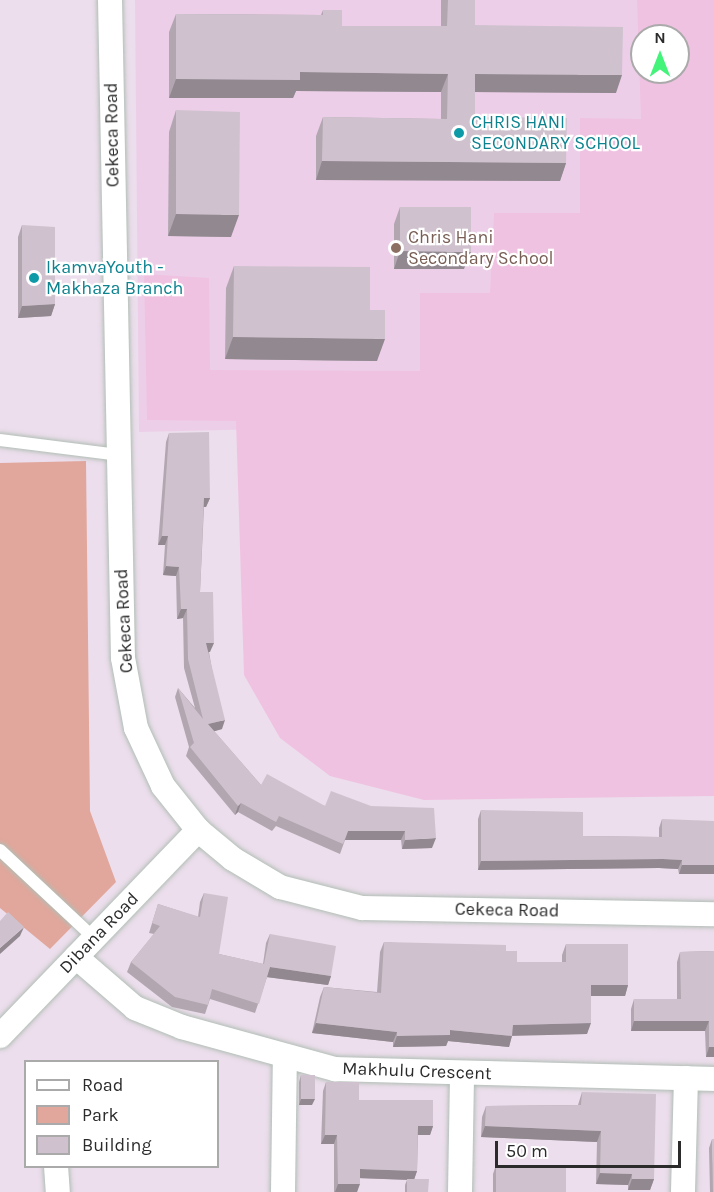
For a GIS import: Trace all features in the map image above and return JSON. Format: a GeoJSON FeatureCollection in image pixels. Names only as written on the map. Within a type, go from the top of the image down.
{"type":"FeatureCollection","features":[{"type":"Feature","properties":{"kind":"street","name":"Cekeca Road"},"geometry":{"type":"LineString","coordinates":[[110,0],[123,658],[136,729],[162,786],[198,830],[280,887],[362,908],[714,914]]}},
{"type":"Feature","properties":{"kind":"street","name":"Dibana Road"},"geometry":{"type":"LineString","coordinates":[[0,1036],[198,830]]}},
{"type":"Feature","properties":{"kind":"street","name":"Makhulu Crescent"},"geometry":{"type":"LineString","coordinates":[[76,957],[135,1008],[285,1056],[335,1069],[714,1079]]}},
{"type":"Feature","properties":{"kind":"street"},"geometry":{"type":"LineString","coordinates":[[283,1192],[285,1056]]}},
{"type":"Feature","properties":{"kind":"street"},"geometry":{"type":"LineString","coordinates":[[460,1192],[462,1073]]}},
{"type":"Feature","properties":{"kind":"street"},"geometry":{"type":"LineString","coordinates":[[683,1192],[686,1078]]}},
{"type":"Feature","properties":{"kind":"street"},"geometry":{"type":"LineString","coordinates":[[56,1168],[58,1192]]}},
{"type":"Feature","properties":{"kind":"lane"},"geometry":{"type":"LineString","coordinates":[[0,440],[118,455]]}},
{"type":"Feature","properties":{"kind":"lane"},"geometry":{"type":"LineString","coordinates":[[0,850],[94,938]]}},
{"type":"Feature","properties":{"kind":"shaded area","name":"Chris Hani Secondary School"},"geometry":{"type":"Polygon","coordinates":[[[135,0],[647,0],[645,24],[630,24],[630,84],[643,84],[659,427],[488,424],[139,432],[135,0]]]}},
{"type":"Feature","properties":{"kind":"green space"},"geometry":{"type":"Polygon","coordinates":[[[86,461],[90,811],[116,882],[50,949],[0,908],[0,463],[86,461]]]}},
{"type":"Feature","properties":{"kind":"sand"},"geometry":{"type":"Polygon","coordinates":[[[637,0],[714,0],[714,796],[424,800],[330,776],[280,738],[244,675],[236,421],[147,420],[144,274],[209,278],[210,370],[420,371],[420,293],[490,293],[494,213],[580,213],[580,118],[641,119],[640,84],[690,84],[690,24],[638,24],[637,0]]]}},
{"type":"Feature","properties":{"kind":"building"},"geometry":{"type":"Polygon","coordinates":[[[448,0],[475,0],[475,25],[623,27],[622,75],[475,74],[475,117],[567,118],[566,163],[322,161],[323,117],[447,119],[448,74],[300,72],[300,80],[176,79],[176,14],[323,15],[323,10],[342,10],[342,26],[447,26],[448,0]]]}},
{"type":"Feature","properties":{"kind":"building"},"geometry":{"type":"Polygon","coordinates":[[[176,110],[240,112],[239,215],[176,214],[176,110]]]}},
{"type":"Feature","properties":{"kind":"building"},"geometry":{"type":"Polygon","coordinates":[[[400,207],[471,207],[471,252],[400,251],[400,207]]]}},
{"type":"Feature","properties":{"kind":"building","name":"IkamvaYouth - Makhaza Branch"},"geometry":{"type":"Polygon","coordinates":[[[22,225],[55,227],[55,304],[22,306],[22,225]]]}},
{"type":"Feature","properties":{"kind":"building"},"geometry":{"type":"Polygon","coordinates":[[[234,266],[370,267],[370,310],[385,310],[385,339],[233,337],[234,266]]]}},
{"type":"Feature","properties":{"kind":"building"},"geometry":{"type":"Polygon","coordinates":[[[209,432],[210,498],[204,498],[200,592],[213,592],[214,643],[206,643],[225,720],[208,724],[261,785],[267,774],[325,806],[331,791],[371,806],[434,808],[436,838],[405,840],[405,831],[348,831],[343,844],[279,816],[276,822],[241,803],[238,806],[190,747],[194,743],[178,688],[203,719],[188,659],[187,609],[181,609],[179,567],[166,566],[168,536],[162,536],[169,433],[209,432]]]}},
{"type":"Feature","properties":{"kind":"building"},"geometry":{"type":"Polygon","coordinates":[[[481,810],[583,812],[583,836],[662,837],[662,819],[714,821],[714,865],[682,865],[682,860],[663,859],[481,861],[481,810]]]}},
{"type":"Feature","properties":{"kind":"building"},"geometry":{"type":"Polygon","coordinates":[[[204,893],[228,897],[219,954],[264,964],[270,934],[336,946],[331,976],[270,967],[259,1004],[212,989],[208,1005],[175,997],[131,962],[160,926],[152,923],[158,904],[200,917],[204,893]]]}},
{"type":"Feature","properties":{"kind":"building"},"geometry":{"type":"Polygon","coordinates":[[[8,912],[24,927],[0,948],[0,921],[8,912]]]}},
{"type":"Feature","properties":{"kind":"building"},"geometry":{"type":"Polygon","coordinates":[[[384,942],[506,945],[506,951],[517,951],[517,962],[566,962],[566,944],[628,944],[628,985],[591,985],[591,1023],[513,1025],[512,1036],[450,1030],[450,1035],[397,1036],[397,1032],[316,1023],[324,987],[381,993],[384,942]]]}},
{"type":"Feature","properties":{"kind":"building"},"geometry":{"type":"Polygon","coordinates":[[[714,951],[714,1047],[709,1047],[709,1021],[634,1021],[634,999],[681,999],[680,952],[714,951]]]}},
{"type":"Feature","properties":{"kind":"building"},"geometry":{"type":"Polygon","coordinates":[[[301,1075],[315,1075],[315,1099],[301,1099],[301,1075]]]}},
{"type":"Feature","properties":{"kind":"building"},"geometry":{"type":"Polygon","coordinates":[[[326,1082],[359,1082],[359,1100],[433,1100],[433,1126],[418,1126],[417,1171],[360,1169],[360,1184],[338,1184],[337,1135],[325,1135],[326,1082]]]}},
{"type":"Feature","properties":{"kind":"building"},"geometry":{"type":"Polygon","coordinates":[[[582,1092],[656,1094],[654,1179],[632,1179],[632,1174],[600,1173],[601,1131],[485,1126],[486,1106],[581,1105],[582,1092]]]}},
{"type":"Feature","properties":{"kind":"building"},"geometry":{"type":"Polygon","coordinates":[[[712,1139],[714,1139],[714,1192],[713,1192],[712,1139]]]}},
{"type":"Feature","properties":{"kind":"building"},"geometry":{"type":"Polygon","coordinates":[[[496,1165],[566,1166],[566,1192],[496,1192],[496,1165]]]}},
{"type":"Feature","properties":{"kind":"building"},"geometry":{"type":"Polygon","coordinates":[[[407,1179],[429,1179],[428,1192],[407,1192],[407,1179]]]}},
{"type":"Feature","properties":{"kind":"place","name":"CHRIS HANI SECONDARY SCHOOL"},"geometry":{"type":"Point","coordinates":[459,133]}},
{"type":"Feature","properties":{"kind":"place","name":"Chris Hani Secondary School"},"geometry":{"type":"Point","coordinates":[396,248]}},
{"type":"Feature","properties":{"kind":"place","name":"IkamvaYouth - Makhaza Branch"},"geometry":{"type":"Point","coordinates":[34,278]}}]}
